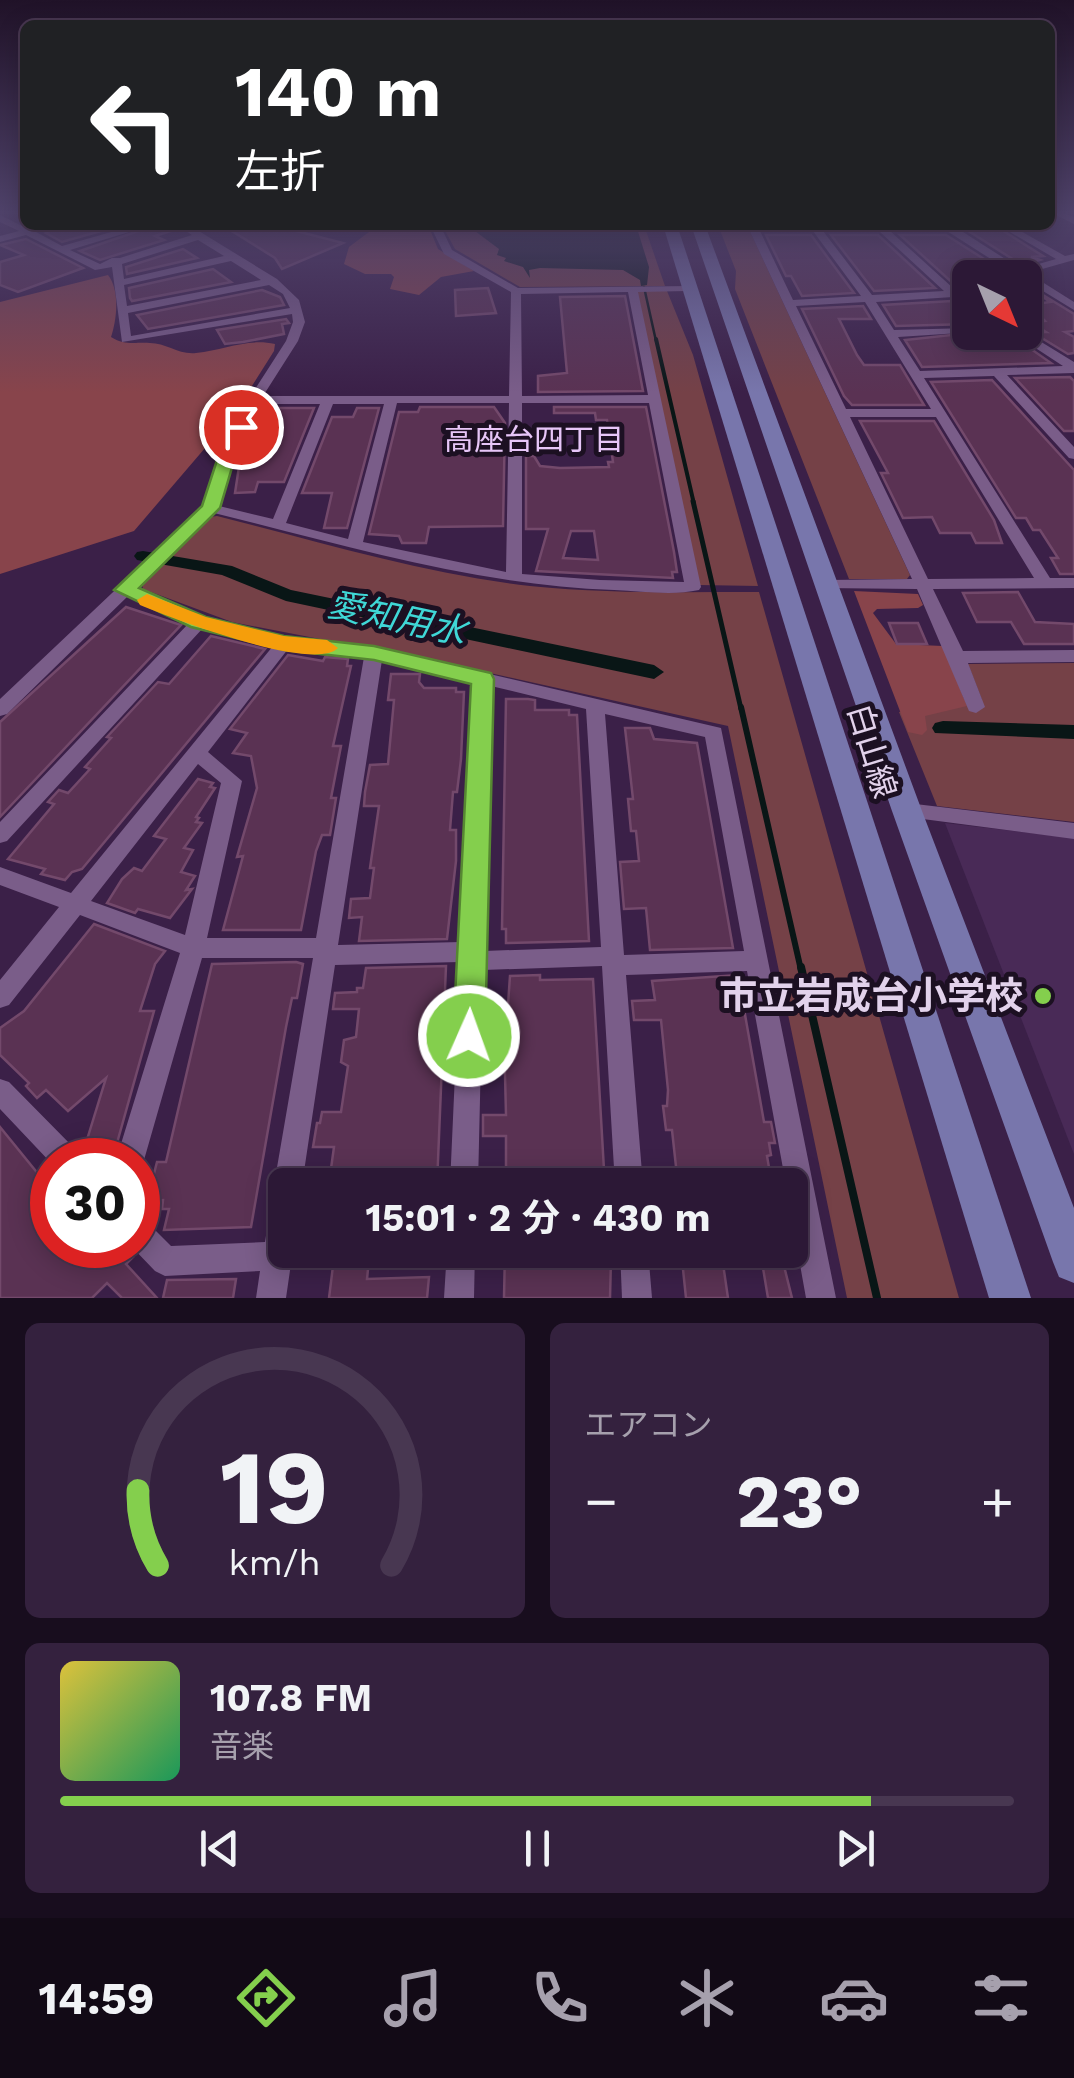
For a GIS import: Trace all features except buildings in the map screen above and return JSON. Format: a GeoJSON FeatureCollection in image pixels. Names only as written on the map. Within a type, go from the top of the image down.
{"type":"FeatureCollection","features":[{"type":"Feature","properties":{"kind":"street"},"geometry":{"type":"LineString","coordinates":[[119,273],[126,340],[298,310]]}},
{"type":"Feature","properties":{"kind":"street"},"geometry":{"type":"LineString","coordinates":[[121,284],[168,273]]}},
{"type":"Feature","properties":{"kind":"street"},"geometry":{"type":"LineString","coordinates":[[0,710],[210,508],[228,454],[254,400],[292,342],[299,322],[294,300],[258,273]]}},
{"type":"Feature","properties":{"kind":"street"},"geometry":{"type":"LineString","coordinates":[[484,273],[516,291],[687,288]]}},
{"type":"Feature","properties":{"kind":"street","name":"白山線"},"geometry":{"type":"LineString","coordinates":[[683,273],[1010,1298]]}},
{"type":"Feature","properties":{"kind":"street","name":"白山線"},"geometry":{"type":"LineString","coordinates":[[715,273],[907,811],[1074,1262]]}},
{"type":"Feature","properties":{"kind":"street"},"geometry":{"type":"LineString","coordinates":[[775,273],[957,656],[976,707]]}},
{"type":"Feature","properties":{"kind":"street"},"geometry":{"type":"LineString","coordinates":[[849,273],[917,374],[1045,583]]}},
{"type":"Feature","properties":{"kind":"street"},"geometry":{"type":"LineString","coordinates":[[930,273],[952,293]]}},
{"type":"Feature","properties":{"kind":"street"},"geometry":{"type":"LineString","coordinates":[[124,310],[273,282]]}},
{"type":"Feature","properties":{"kind":"street"},"geometry":{"type":"LineString","coordinates":[[1042,286],[1072,304]]}},
{"type":"Feature","properties":{"kind":"street"},"geometry":{"type":"LineString","coordinates":[[210,508],[447,566],[514,578],[605,587],[692,587],[632,288]]}},
{"type":"Feature","properties":{"kind":"street"},"geometry":{"type":"LineString","coordinates":[[514,578],[516,291]]}},
{"type":"Feature","properties":{"kind":"street"},"geometry":{"type":"LineString","coordinates":[[790,303],[952,294]]}},
{"type":"Feature","properties":{"kind":"street"},"geometry":{"type":"LineString","coordinates":[[891,334],[952,331]]}},
{"type":"Feature","properties":{"kind":"street"},"geometry":{"type":"LineString","coordinates":[[1042,348],[1074,368]]}},
{"type":"Feature","properties":{"kind":"street"},"geometry":{"type":"LineString","coordinates":[[917,374],[1074,368]]}},
{"type":"Feature","properties":{"kind":"street"},"geometry":{"type":"LineString","coordinates":[[997,372],[1074,455]]}},
{"type":"Feature","properties":{"kind":"street"},"geometry":{"type":"LineString","coordinates":[[254,400],[653,398]]}},
{"type":"Feature","properties":{"kind":"street"},"geometry":{"type":"LineString","coordinates":[[278,524],[328,400]]}},
{"type":"Feature","properties":{"kind":"street"},"geometry":{"type":"LineString","coordinates":[[355,543],[391,400]]}},
{"type":"Feature","properties":{"kind":"street"},"geometry":{"type":"LineString","coordinates":[[841,413],[939,413]]}},
{"type":"Feature","properties":{"kind":"street"},"geometry":{"type":"LineString","coordinates":[[828,585],[1074,582]]}},
{"type":"Feature","properties":{"kind":"street"},"geometry":{"type":"LineString","coordinates":[[124,590],[199,622],[284,643],[374,653],[714,733],[822,1298]]}},
{"type":"Feature","properties":{"kind":"street"},"geometry":{"type":"LineString","coordinates":[[0,835],[199,622]]}},
{"type":"Feature","properties":{"kind":"street"},"geometry":{"type":"LineString","coordinates":[[0,998],[284,643]]}},
{"type":"Feature","properties":{"kind":"street"},"geometry":{"type":"LineString","coordinates":[[291,1168],[374,653]]}},
{"type":"Feature","properties":{"kind":"street"},"geometry":{"type":"LineString","coordinates":[[957,656],[1074,656]]}},
{"type":"Feature","properties":{"kind":"street"},"geometry":{"type":"LineString","coordinates":[[465,1168],[482,679]]}},
{"type":"Feature","properties":{"kind":"street"},"geometry":{"type":"LineString","coordinates":[[595,705],[628,1168]]}},
{"type":"Feature","properties":{"kind":"street"},"geometry":{"type":"LineString","coordinates":[[137,1138],[193,948],[232,781],[195,752]]}},
{"type":"Feature","properties":{"kind":"street"},"geometry":{"type":"LineString","coordinates":[[907,811],[1074,830]]}},
{"type":"Feature","properties":{"kind":"street"},"geometry":{"type":"LineString","coordinates":[[0,876],[193,948],[757,961]]}},
{"type":"Feature","properties":{"kind":"street"},"geometry":{"type":"LineString","coordinates":[[0,1091],[46,1138]]}},
{"type":"Feature","properties":{"kind":"street"},"geometry":{"type":"LineString","coordinates":[[160,1256],[165,1261],[268,1256]]}},
{"type":"Feature","properties":{"kind":"street"},"geometry":{"type":"LineString","coordinates":[[271,1298],[275,1268]]}},
{"type":"Feature","properties":{"kind":"street"},"geometry":{"type":"LineString","coordinates":[[459,1298],[460,1268]]}},
{"type":"Feature","properties":{"kind":"street"},"geometry":{"type":"LineString","coordinates":[[635,1268],[637,1298]]}},
{"type":"Feature","properties":{"kind":"shaded area"},"geometry":{"type":"Polygon","coordinates":[[[362,273],[465,273],[441,277],[419,295],[390,289],[394,277],[391,274],[362,273]]]}},
{"type":"Feature","properties":{"kind":"shaded area"},"geometry":{"type":"Polygon","coordinates":[[[495,273],[660,273],[665,286],[520,287],[495,273]]]}},
{"type":"Feature","properties":{"kind":"shaded area"},"geometry":{"type":"Polygon","coordinates":[[[627,273],[648,273],[647,285],[641,286],[640,280],[627,273]]]}},
{"type":"Feature","properties":{"kind":"shaded area"},"geometry":{"type":"Polygon","coordinates":[[[736,273],[769,273],[910,575],[907,579],[849,579],[735,289],[736,273]]]}},
{"type":"Feature","properties":{"kind":"shaded area"},"geometry":{"type":"Polygon","coordinates":[[[108,275],[116,296],[111,337],[116,340],[190,353],[255,342],[275,344],[274,351],[235,413],[134,531],[0,574],[0,302],[108,275]]]}},
{"type":"Feature","properties":{"kind":"shaded area"},"geometry":{"type":"Polygon","coordinates":[[[667,291],[693,355],[758,586],[699,585],[637,293],[667,291]]]}},
{"type":"Feature","properties":{"kind":"shaded area"},"geometry":{"type":"Polygon","coordinates":[[[210,517],[372,556],[490,581],[588,590],[759,592],[959,1298],[847,1298],[728,726],[454,665],[232,622],[143,589],[142,583],[210,517]]]}},
{"type":"Feature","properties":{"kind":"shaded area"},"geometry":{"type":"Polygon","coordinates":[[[854,591],[918,594],[923,605],[918,608],[877,609],[873,613],[896,644],[943,646],[967,706],[925,716],[927,730],[922,735],[908,732],[854,591]]]}},
{"type":"Feature","properties":{"kind":"shaded area"},"geometry":{"type":"Polygon","coordinates":[[[1074,663],[1074,822],[937,806],[899,712],[950,700],[982,700],[968,664],[1074,663]]]}},
{"type":"Feature","properties":{"kind":"shaded area","name":"市立岩成台小学校"},"geometry":{"type":"Polygon","coordinates":[[[945,823],[1074,838],[1074,1154],[945,823]]]}},
{"type":"Feature","properties":{"kind":"waterway"},"geometry":{"type":"LineString","coordinates":[[644,287],[656,341]]}},
{"type":"Feature","properties":{"kind":"waterway"},"geometry":{"type":"LineString","coordinates":[[656,339],[694,504]]}},
{"type":"Feature","properties":{"kind":"waterway"},"geometry":{"type":"LineString","coordinates":[[693,501],[741,709]]}},
{"type":"Feature","properties":{"kind":"waterway","name":"愛知用水"},"geometry":{"type":"LineString","coordinates":[[143,556],[226,570],[286,595],[654,672]]}},
{"type":"Feature","properties":{"kind":"waterway"},"geometry":{"type":"LineString","coordinates":[[741,707],[801,970]]}},
{"type":"Feature","properties":{"kind":"waterway","name":"愛知用水"},"geometry":{"type":"LineString","coordinates":[[943,728],[1074,732]]}},
{"type":"Feature","properties":{"kind":"waterway"},"geometry":{"type":"LineString","coordinates":[[801,967],[877,1298]]}},
{"type":"Feature","properties":{"kind":"slow traffic"},"geometry":{"type":"LineString","coordinates":[[147,600],[199,622],[284,643],[327,648]]}},
{"type":"Feature","properties":{"kind":"place","name":"市立岩成台小学校"},"geometry":{"type":"Point","coordinates":[1043,996]}},
{"type":"Feature","properties":{"kind":"district","name":"高座台四丁目"},"geometry":{"type":"Point","coordinates":[534,439]}},
{"type":"Feature","properties":{"kind":"route"},"geometry":{"type":"LineString","coordinates":[[241,427],[210,508],[124,590],[199,622],[284,643],[374,653],[482,679],[469,1036]]}}]}
